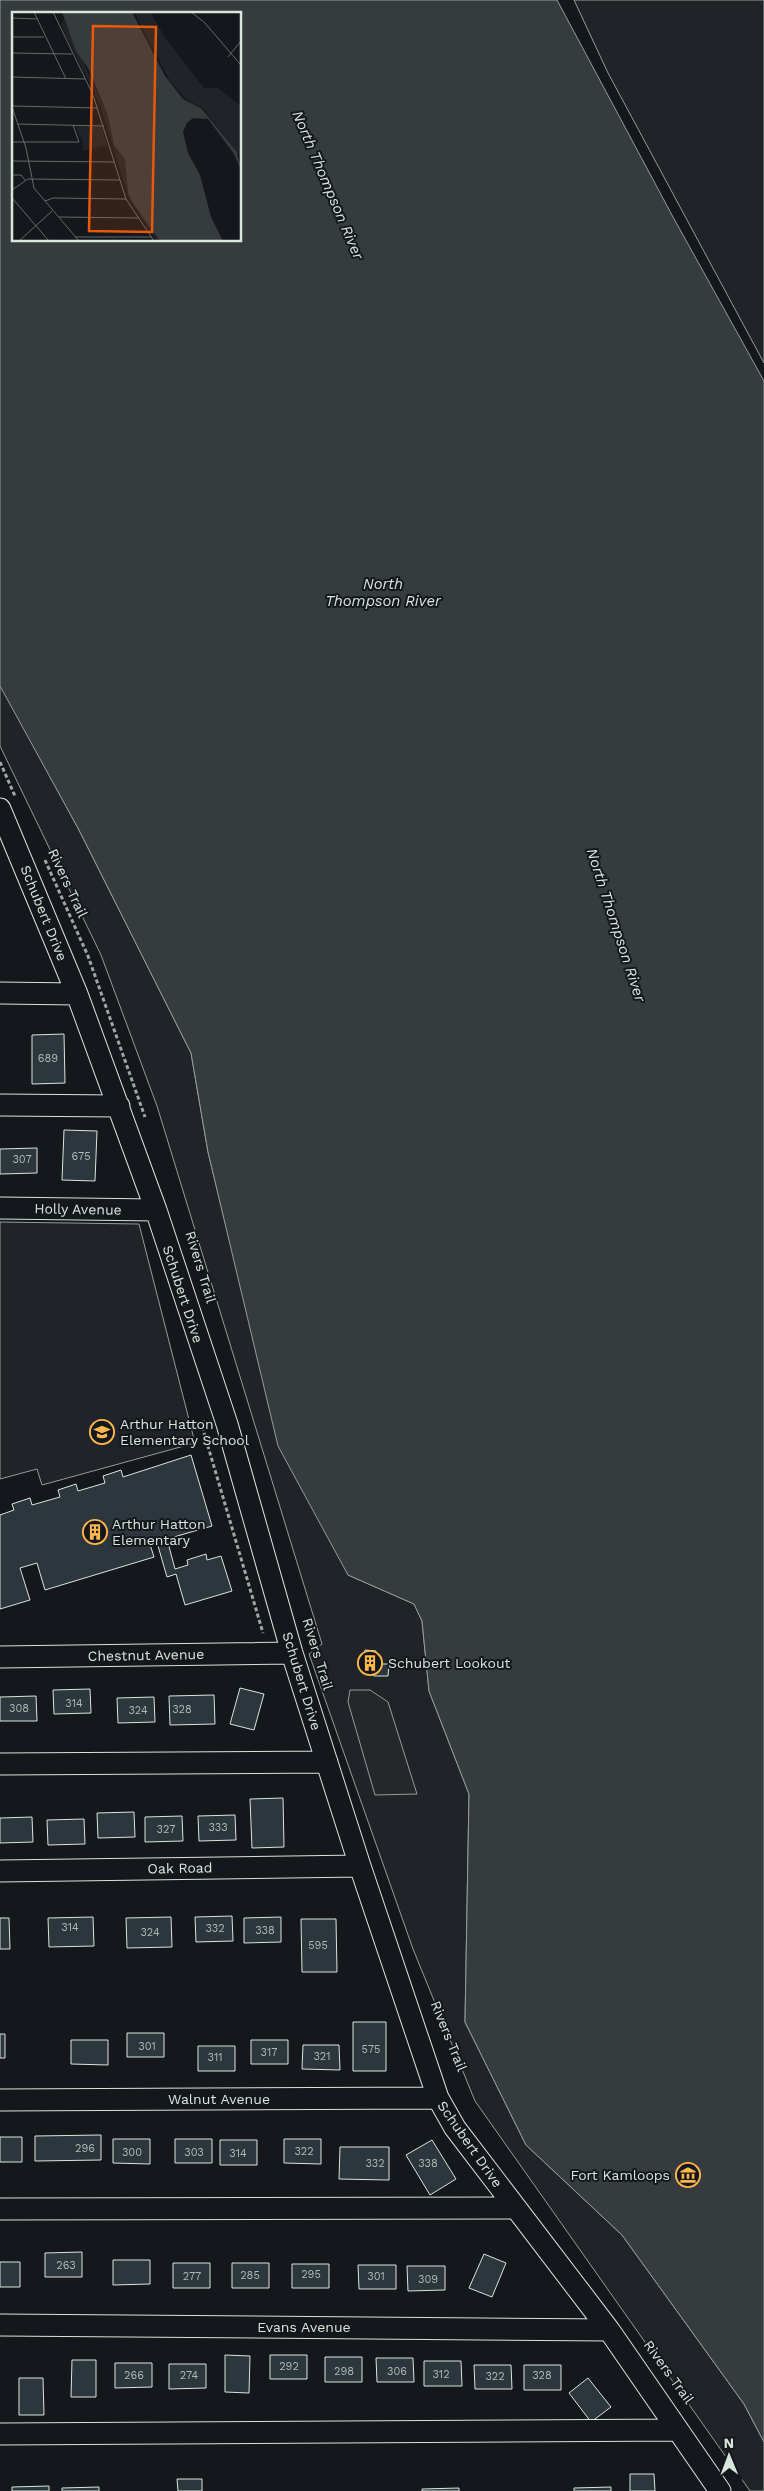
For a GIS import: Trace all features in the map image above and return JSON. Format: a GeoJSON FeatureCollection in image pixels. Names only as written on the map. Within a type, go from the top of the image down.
{"type":"FeatureCollection","features":[{"type":"Feature","properties":{"kind":"street","name":"Schubert Drive"},"geometry":{"type":"LineString","coordinates":[[8,803],[156,1210],[227,1424],[292,1653],[360,1866],[438,2098],[456,2128],[608,2330],[720,2491]]}},
{"type":"Feature","properties":{"kind":"street"},"geometry":{"type":"LineString","coordinates":[[0,993],[77,994]]}},
{"type":"Feature","properties":{"kind":"street"},"geometry":{"type":"LineString","coordinates":[[0,1105],[119,1106]]}},
{"type":"Feature","properties":{"kind":"street","name":"Holly Avenue"},"geometry":{"type":"LineString","coordinates":[[0,1208],[156,1210]]}},
{"type":"Feature","properties":{"kind":"street","name":"Chestnut Avenue"},"geometry":{"type":"LineString","coordinates":[[0,1657],[292,1653]]}},
{"type":"Feature","properties":{"kind":"street"},"geometry":{"type":"LineString","coordinates":[[0,1764],[327,1762]]}},
{"type":"Feature","properties":{"kind":"street","name":"Oak Road"},"geometry":{"type":"LineString","coordinates":[[0,1870],[360,1866]]}},
{"type":"Feature","properties":{"kind":"street","name":"Walnut Avenue"},"geometry":{"type":"LineString","coordinates":[[0,2100],[438,2098]]}},
{"type":"Feature","properties":{"kind":"street"},"geometry":{"type":"LineString","coordinates":[[0,2210],[516,2208]]}},
{"type":"Feature","properties":{"kind":"street","name":"Evans Avenue"},"geometry":{"type":"LineString","coordinates":[[0,2325],[608,2330]]}},
{"type":"Feature","properties":{"kind":"street"},"geometry":{"type":"LineString","coordinates":[[0,2434],[678,2430]]}},
{"type":"Feature","properties":{"kind":"path"},"geometry":{"type":"LineString","coordinates":[[0,762],[8,803]]}},
{"type":"Feature","properties":{"kind":"path","name":"Rivers Trail"},"geometry":{"type":"LineString","coordinates":[[44,859],[88,956],[146,1122]]}},
{"type":"Feature","properties":{"kind":"shaded area"},"geometry":{"type":"Polygon","coordinates":[[[574,0],[764,0],[764,363],[608,73],[574,0]]]}},
{"type":"Feature","properties":{"kind":"shaded area"},"geometry":{"type":"Polygon","coordinates":[[[0,684],[79,830],[191,1053],[208,1152],[229,1238],[348,1575],[414,1604],[422,1621],[429,1691],[469,1794],[465,2022],[526,2145],[622,2235],[744,2404],[764,2442],[764,2491],[750,2491],[475,2101],[413,1949],[309,1654],[322,1644],[157,1106],[101,955],[0,746],[0,684]]]}},
{"type":"Feature","properties":{"kind":"shaded area"},"geometry":{"type":"Polygon","coordinates":[[[0,1222],[139,1224],[195,1443],[42,1485],[37,1469],[0,1479],[0,1222]]]}},
{"type":"Feature","properties":{"kind":"shaded area"},"geometry":{"type":"Polygon","coordinates":[[[350,1690],[370,1690],[388,1702],[417,1794],[375,1795],[348,1702],[350,1690]]]}},
{"type":"Feature","properties":{"kind":"water","name":"North Thompson River"},"geometry":{"type":"Polygon","coordinates":[[[0,0],[557,0],[673,217],[764,381],[764,2442],[744,2404],[622,2235],[526,2145],[465,2022],[469,1794],[429,1691],[422,1621],[414,1604],[348,1575],[278,1446],[208,1152],[191,1053],[79,830],[0,686],[0,0]]]}},
{"type":"Feature","properties":{"kind":"building"},"geometry":{"type":"Polygon","coordinates":[[[64,1034],[65,1083],[32,1084],[32,1035],[64,1034]]]}},
{"type":"Feature","properties":{"kind":"building"},"geometry":{"type":"Polygon","coordinates":[[[64,1130],[97,1131],[95,1181],[62,1180],[64,1130]]]}},
{"type":"Feature","properties":{"kind":"building"},"geometry":{"type":"Polygon","coordinates":[[[37,1148],[37,1173],[0,1174],[0,1149],[37,1148]]]}},
{"type":"Feature","properties":{"kind":"building","name":"Arthur Hatton Elementary"},"geometry":{"type":"Polygon","coordinates":[[[191,1455],[212,1526],[167,1539],[175,1569],[188,1565],[187,1560],[206,1554],[207,1560],[221,1556],[232,1591],[185,1605],[176,1574],[167,1577],[156,1539],[149,1541],[154,1557],[45,1590],[37,1563],[20,1568],[30,1600],[0,1609],[0,1515],[14,1510],[12,1504],[30,1498],[32,1505],[60,1497],[58,1490],[76,1484],[78,1491],[105,1483],[103,1476],[121,1470],[123,1477],[191,1455]]]}},
{"type":"Feature","properties":{"kind":"building","name":"Schubert Lookout"},"geometry":{"type":"Polygon","coordinates":[[[365,1650],[376,1651],[376,1664],[389,1664],[388,1676],[374,1676],[363,1664],[365,1650]]]}},
{"type":"Feature","properties":{"kind":"building"},"geometry":{"type":"Polygon","coordinates":[[[240,1688],[264,1694],[254,1730],[230,1724],[240,1688]]]}},
{"type":"Feature","properties":{"kind":"building"},"geometry":{"type":"Polygon","coordinates":[[[90,1689],[91,1713],[54,1714],[53,1690],[90,1689]]]}},
{"type":"Feature","properties":{"kind":"building"},"geometry":{"type":"Polygon","coordinates":[[[214,1695],[215,1724],[170,1725],[169,1696],[214,1695]]]}},
{"type":"Feature","properties":{"kind":"building"},"geometry":{"type":"Polygon","coordinates":[[[36,1696],[37,1721],[0,1721],[0,1697],[36,1696]]]}},
{"type":"Feature","properties":{"kind":"building"},"geometry":{"type":"Polygon","coordinates":[[[154,1697],[155,1722],[118,1723],[117,1698],[154,1697]]]}},
{"type":"Feature","properties":{"kind":"building"},"geometry":{"type":"Polygon","coordinates":[[[283,1798],[284,1847],[252,1848],[250,1799],[283,1798]]]}},
{"type":"Feature","properties":{"kind":"building"},"geometry":{"type":"Polygon","coordinates":[[[134,1812],[135,1837],[98,1838],[97,1813],[134,1812]]]}},
{"type":"Feature","properties":{"kind":"building"},"geometry":{"type":"Polygon","coordinates":[[[235,1815],[236,1840],[199,1841],[198,1816],[235,1815]]]}},
{"type":"Feature","properties":{"kind":"building"},"geometry":{"type":"Polygon","coordinates":[[[182,1816],[183,1841],[145,1842],[145,1817],[182,1816]]]}},
{"type":"Feature","properties":{"kind":"building"},"geometry":{"type":"Polygon","coordinates":[[[32,1817],[33,1842],[0,1843],[0,1818],[32,1817]]]}},
{"type":"Feature","properties":{"kind":"building"},"geometry":{"type":"Polygon","coordinates":[[[84,1819],[85,1844],[48,1845],[47,1820],[84,1819]]]}},
{"type":"Feature","properties":{"kind":"building"},"geometry":{"type":"Polygon","coordinates":[[[232,1916],[233,1941],[196,1942],[195,1917],[232,1916]]]}},
{"type":"Feature","properties":{"kind":"building"},"geometry":{"type":"Polygon","coordinates":[[[93,1917],[94,1946],[49,1947],[48,1918],[93,1917]]]}},
{"type":"Feature","properties":{"kind":"building"},"geometry":{"type":"Polygon","coordinates":[[[171,1917],[172,1947],[127,1948],[126,1918],[171,1917]]]}},
{"type":"Feature","properties":{"kind":"building"},"geometry":{"type":"Polygon","coordinates":[[[281,1917],[281,1942],[244,1943],[244,1918],[281,1917]]]}},
{"type":"Feature","properties":{"kind":"building"},"geometry":{"type":"Polygon","coordinates":[[[0,1918],[9,1918],[10,1949],[0,1949],[0,1918]]]}},
{"type":"Feature","properties":{"kind":"building"},"geometry":{"type":"Polygon","coordinates":[[[301,1919],[336,1919],[337,1972],[302,1972],[301,1919]]]}},
{"type":"Feature","properties":{"kind":"building"},"geometry":{"type":"Polygon","coordinates":[[[353,2022],[386,2022],[386,2071],[353,2071],[353,2022]]]}},
{"type":"Feature","properties":{"kind":"building"},"geometry":{"type":"Polygon","coordinates":[[[127,2033],[164,2033],[164,2057],[127,2057],[127,2033]]]}},
{"type":"Feature","properties":{"kind":"building"},"geometry":{"type":"Polygon","coordinates":[[[0,2034],[5,2034],[5,2058],[0,2058],[0,2034]]]}},
{"type":"Feature","properties":{"kind":"building"},"geometry":{"type":"Polygon","coordinates":[[[71,2040],[108,2040],[108,2065],[71,2064],[71,2040]]]}},
{"type":"Feature","properties":{"kind":"building"},"geometry":{"type":"Polygon","coordinates":[[[251,2040],[288,2040],[288,2064],[251,2064],[251,2040]]]}},
{"type":"Feature","properties":{"kind":"building"},"geometry":{"type":"Polygon","coordinates":[[[303,2045],[339,2045],[340,2070],[302,2069],[303,2045]]]}},
{"type":"Feature","properties":{"kind":"building"},"geometry":{"type":"Polygon","coordinates":[[[198,2046],[235,2046],[235,2071],[198,2071],[198,2046]]]}},
{"type":"Feature","properties":{"kind":"building"},"geometry":{"type":"Polygon","coordinates":[[[101,2135],[101,2160],[35,2161],[35,2136],[101,2135]]]}},
{"type":"Feature","properties":{"kind":"building"},"geometry":{"type":"Polygon","coordinates":[[[0,2137],[22,2137],[22,2162],[0,2162],[0,2137]]]}},
{"type":"Feature","properties":{"kind":"building"},"geometry":{"type":"Polygon","coordinates":[[[113,2139],[150,2139],[150,2164],[113,2163],[113,2139]]]}},
{"type":"Feature","properties":{"kind":"building"},"geometry":{"type":"Polygon","coordinates":[[[175,2139],[212,2139],[212,2163],[175,2163],[175,2139]]]}},
{"type":"Feature","properties":{"kind":"building"},"geometry":{"type":"Polygon","coordinates":[[[284,2139],[321,2139],[321,2164],[284,2163],[284,2139]]]}},
{"type":"Feature","properties":{"kind":"building"},"geometry":{"type":"Polygon","coordinates":[[[220,2140],[257,2140],[257,2165],[220,2165],[220,2140]]]}},
{"type":"Feature","properties":{"kind":"building"},"geometry":{"type":"Polygon","coordinates":[[[432,2140],[456,2179],[430,2195],[406,2155],[432,2140]]]}},
{"type":"Feature","properties":{"kind":"building"},"geometry":{"type":"Polygon","coordinates":[[[340,2147],[389,2147],[389,2180],[339,2179],[340,2147]]]}},
{"type":"Feature","properties":{"kind":"building"},"geometry":{"type":"Polygon","coordinates":[[[82,2252],[82,2277],[45,2277],[45,2253],[82,2252]]]}},
{"type":"Feature","properties":{"kind":"building"},"geometry":{"type":"Polygon","coordinates":[[[484,2254],[506,2263],[492,2297],[469,2288],[484,2254]]]}},
{"type":"Feature","properties":{"kind":"building"},"geometry":{"type":"Polygon","coordinates":[[[113,2260],[150,2260],[150,2284],[113,2285],[113,2260]]]}},
{"type":"Feature","properties":{"kind":"building"},"geometry":{"type":"Polygon","coordinates":[[[0,2262],[20,2262],[20,2287],[0,2287],[0,2262]]]}},
{"type":"Feature","properties":{"kind":"building"},"geometry":{"type":"Polygon","coordinates":[[[173,2263],[210,2263],[210,2288],[173,2288],[173,2263]]]}},
{"type":"Feature","properties":{"kind":"building"},"geometry":{"type":"Polygon","coordinates":[[[232,2263],[269,2263],[269,2288],[232,2288],[232,2263]]]}},
{"type":"Feature","properties":{"kind":"building"},"geometry":{"type":"Polygon","coordinates":[[[292,2264],[329,2264],[329,2288],[292,2288],[292,2264]]]}},
{"type":"Feature","properties":{"kind":"building"},"geometry":{"type":"Polygon","coordinates":[[[358,2265],[396,2265],[396,2289],[359,2289],[358,2265]]]}},
{"type":"Feature","properties":{"kind":"building"},"geometry":{"type":"Polygon","coordinates":[[[407,2266],[445,2266],[445,2290],[408,2291],[407,2266]]]}},
{"type":"Feature","properties":{"kind":"building"},"geometry":{"type":"Polygon","coordinates":[[[225,2355],[250,2356],[249,2393],[225,2392],[225,2355]]]}},
{"type":"Feature","properties":{"kind":"building"},"geometry":{"type":"Polygon","coordinates":[[[270,2355],[307,2355],[307,2379],[270,2379],[270,2355]]]}},
{"type":"Feature","properties":{"kind":"building"},"geometry":{"type":"Polygon","coordinates":[[[325,2357],[362,2357],[362,2382],[325,2382],[325,2357]]]}},
{"type":"Feature","properties":{"kind":"building"},"geometry":{"type":"Polygon","coordinates":[[[376,2358],[413,2358],[414,2382],[377,2382],[376,2358]]]}},
{"type":"Feature","properties":{"kind":"building"},"geometry":{"type":"Polygon","coordinates":[[[72,2360],[96,2360],[96,2397],[71,2397],[72,2360]]]}},
{"type":"Feature","properties":{"kind":"building"},"geometry":{"type":"Polygon","coordinates":[[[424,2361],[461,2361],[462,2386],[424,2386],[424,2361]]]}},
{"type":"Feature","properties":{"kind":"building"},"geometry":{"type":"Polygon","coordinates":[[[115,2363],[152,2363],[152,2387],[115,2388],[115,2363]]]}},
{"type":"Feature","properties":{"kind":"building"},"geometry":{"type":"Polygon","coordinates":[[[169,2364],[206,2364],[206,2388],[169,2389],[169,2364]]]}},
{"type":"Feature","properties":{"kind":"building"},"geometry":{"type":"Polygon","coordinates":[[[474,2365],[511,2365],[512,2389],[475,2389],[474,2365]]]}},
{"type":"Feature","properties":{"kind":"building"},"geometry":{"type":"Polygon","coordinates":[[[524,2365],[561,2365],[561,2390],[524,2390],[524,2365]]]}},
{"type":"Feature","properties":{"kind":"building"},"geometry":{"type":"Polygon","coordinates":[[[19,2378],[43,2378],[44,2415],[19,2415],[19,2378]]]}},
{"type":"Feature","properties":{"kind":"building"},"geometry":{"type":"Polygon","coordinates":[[[588,2378],[611,2407],[591,2422],[569,2393],[588,2378]]]}},
{"type":"Feature","properties":{"kind":"building"},"geometry":{"type":"Polygon","coordinates":[[[630,2474],[654,2474],[655,2491],[630,2491],[630,2474]]]}},
{"type":"Feature","properties":{"kind":"building"},"geometry":{"type":"Polygon","coordinates":[[[177,2479],[202,2479],[202,2491],[178,2491],[177,2479]]]}},
{"type":"Feature","properties":{"kind":"building"},"geometry":{"type":"Polygon","coordinates":[[[49,2486],[49,2491],[12,2491],[12,2487],[49,2486]]]}},
{"type":"Feature","properties":{"kind":"building"},"geometry":{"type":"Polygon","coordinates":[[[99,2487],[99,2491],[62,2491],[62,2488],[99,2487]]]}},
{"type":"Feature","properties":{"kind":"building"},"geometry":{"type":"Polygon","coordinates":[[[611,2487],[611,2491],[574,2491],[574,2488],[611,2487]]]}},
{"type":"Feature","properties":{"kind":"building"},"geometry":{"type":"Polygon","coordinates":[[[459,2488],[459,2491],[422,2491],[422,2489],[459,2488]]]}},
{"type":"Feature","properties":{"kind":"place","name":"Arthur Hatton Elementary School"},"geometry":{"type":"Point","coordinates":[102,1432]}},
{"type":"Feature","properties":{"kind":"place","name":"Arthur Hatton Elementary"},"geometry":{"type":"Point","coordinates":[95,1532]}},
{"type":"Feature","properties":{"kind":"place","name":"Schubert Lookout"},"geometry":{"type":"Point","coordinates":[370,1663]}},
{"type":"Feature","properties":{"kind":"place","name":"Fort Kamloops"},"geometry":{"type":"Point","coordinates":[688,2175]}}]}
